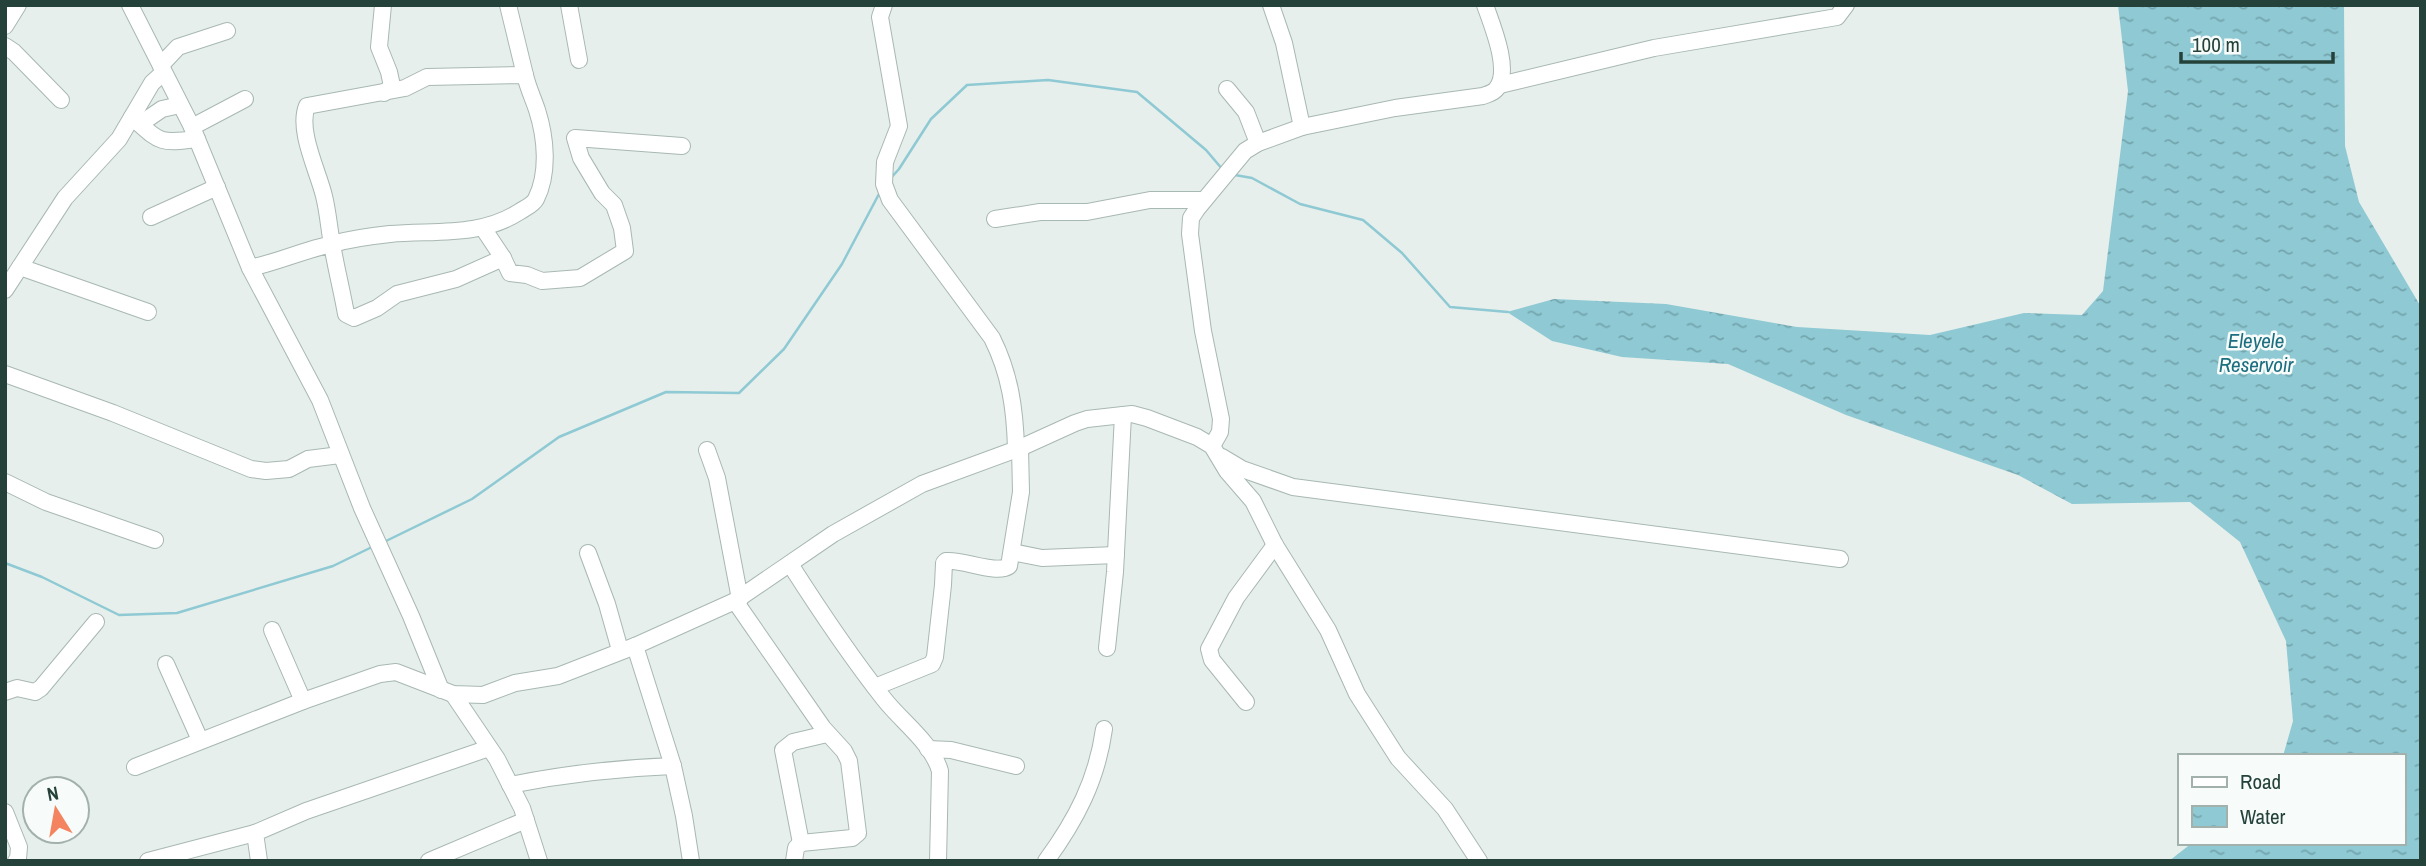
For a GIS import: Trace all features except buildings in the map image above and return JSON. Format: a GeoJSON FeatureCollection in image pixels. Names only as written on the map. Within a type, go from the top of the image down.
{"type":"FeatureCollection","features":[{"type":"Feature","properties":{"kind":"street"},"geometry":{"type":"LineString","coordinates":[[5,26],[18,5]]}},
{"type":"Feature","properties":{"kind":"street"},"geometry":{"type":"LineString","coordinates":[[130,5],[194,133],[250,268],[320,400],[340,455],[447,692],[489,748],[510,785],[526,820],[539,861]]}},
{"type":"Feature","properties":{"kind":"street"},"geometry":{"type":"LineString","coordinates":[[383,5],[379,47],[392,86],[384,93]]}},
{"type":"Feature","properties":{"kind":"street"},"geometry":{"type":"LineString","coordinates":[[250,268],[332,243],[387,234],[453,232],[483,228],[513,216],[535,201],[545,172],[543,144],[537,111],[508,5]]}},
{"type":"Feature","properties":{"kind":"street"},"geometry":{"type":"LineString","coordinates":[[569,5],[579,60]]}},
{"type":"Feature","properties":{"kind":"street"},"geometry":{"type":"LineString","coordinates":[[875,687],[932,664],[946,561],[1005,569],[1009,566],[1021,492],[1012,400],[1003,361],[992,338],[890,200],[884,184],[885,162],[899,126],[880,17],[884,5]]}},
{"type":"Feature","properties":{"kind":"street"},"geometry":{"type":"LineString","coordinates":[[1271,5],[1284,43],[1302,127]]}},
{"type":"Feature","properties":{"kind":"street"},"geometry":{"type":"LineString","coordinates":[[1485,5],[1501,56],[1500,85]]}},
{"type":"Feature","properties":{"kind":"street"},"geometry":{"type":"LineString","coordinates":[[1472,858],[1445,809],[1398,758],[1357,694],[1328,630],[1275,545],[1253,501],[1227,471],[1215,450],[1221,419],[1203,331],[1190,234],[1191,218],[1245,151],[1258,143],[1302,127],[1395,108],[1482,96],[1495,91],[1500,85],[1654,48],[1838,17],[1846,5]]}},
{"type":"Feature","properties":{"kind":"street"},"geometry":{"type":"LineString","coordinates":[[163,73],[161,65],[178,47],[227,31]]}},
{"type":"Feature","properties":{"kind":"street"},"geometry":{"type":"LineString","coordinates":[[5,46],[61,100]]}},
{"type":"Feature","properties":{"kind":"street"},"geometry":{"type":"LineString","coordinates":[[5,290],[65,198],[136,120],[152,83],[163,73]]}},
{"type":"Feature","properties":{"kind":"street"},"geometry":{"type":"LineString","coordinates":[[503,258],[456,279],[397,294],[377,308],[354,318],[346,314],[324,195],[305,129],[304,112],[307,106],[405,88],[427,77],[525,75]]}},
{"type":"Feature","properties":{"kind":"street"},"geometry":{"type":"LineString","coordinates":[[1227,89],[1246,112],[1258,143]]}},
{"type":"Feature","properties":{"kind":"street"},"geometry":{"type":"LineString","coordinates":[[136,120],[152,136],[167,143],[194,133],[245,99]]}},
{"type":"Feature","properties":{"kind":"street"},"geometry":{"type":"LineString","coordinates":[[136,120],[180,105]]}},
{"type":"Feature","properties":{"kind":"street"},"geometry":{"type":"LineString","coordinates":[[543,144],[575,138],[682,146]]}},
{"type":"Feature","properties":{"kind":"street"},"geometry":{"type":"LineString","coordinates":[[483,228],[510,273],[527,275],[542,281],[580,278],[625,251],[622,228],[614,205],[602,193],[581,158],[575,138]]}},
{"type":"Feature","properties":{"kind":"street"},"geometry":{"type":"LineString","coordinates":[[150,217],[217,187]]}},
{"type":"Feature","properties":{"kind":"street"},"geometry":{"type":"LineString","coordinates":[[995,219],[1040,212],[1087,212],[1150,200],[1204,200]]}},
{"type":"Feature","properties":{"kind":"street"},"geometry":{"type":"LineString","coordinates":[[20,267],[148,312]]}},
{"type":"Feature","properties":{"kind":"street"},"geometry":{"type":"LineString","coordinates":[[5,374],[113,413],[251,469],[289,469],[308,459],[340,455]]}},
{"type":"Feature","properties":{"kind":"street"},"geometry":{"type":"LineString","coordinates":[[135,767],[200,740],[380,674],[396,672],[447,692],[483,695],[515,683],[558,676],[738,600],[833,534],[922,484],[1087,419],[1132,414],[1147,418],[1197,438],[1242,470],[1293,486],[1840,559]]}},
{"type":"Feature","properties":{"kind":"street"},"geometry":{"type":"LineString","coordinates":[[1107,648],[1116,555],[1123,415]]}},
{"type":"Feature","properties":{"kind":"street"},"geometry":{"type":"LineString","coordinates":[[707,450],[717,478],[738,600],[827,734],[844,751],[849,761],[858,833],[852,838],[801,843],[796,848],[794,861]]}},
{"type":"Feature","properties":{"kind":"street"},"geometry":{"type":"LineString","coordinates":[[5,482],[46,502],[155,540]]}},
{"type":"Feature","properties":{"kind":"street"},"geometry":{"type":"LineString","coordinates":[[1246,702],[1212,660],[1209,649],[1236,598],[1275,545]]}},
{"type":"Feature","properties":{"kind":"street"},"geometry":{"type":"LineString","coordinates":[[1012,552],[1042,558],[1116,555]]}},
{"type":"Feature","properties":{"kind":"street"},"geometry":{"type":"LineString","coordinates":[[588,553],[673,766],[691,861]]}},
{"type":"Feature","properties":{"kind":"street"},"geometry":{"type":"LineString","coordinates":[[790,564],[842,644],[928,749],[940,771],[938,861]]}},
{"type":"Feature","properties":{"kind":"street"},"geometry":{"type":"LineString","coordinates":[[5,692],[17,688],[35,692],[41,688],[96,622]]}},
{"type":"Feature","properties":{"kind":"street"},"geometry":{"type":"LineString","coordinates":[[272,630],[303,701]]}},
{"type":"Feature","properties":{"kind":"street"},"geometry":{"type":"LineString","coordinates":[[166,664],[200,740]]}},
{"type":"Feature","properties":{"kind":"street"},"geometry":{"type":"LineString","coordinates":[[472,723],[483,695]]}},
{"type":"Feature","properties":{"kind":"street"},"geometry":{"type":"LineString","coordinates":[[1046,861],[1089,789],[1100,760],[1104,729]]}},
{"type":"Feature","properties":{"kind":"street"},"geometry":{"type":"LineString","coordinates":[[801,843],[783,750],[793,742],[827,734]]}},
{"type":"Feature","properties":{"kind":"street"},"geometry":{"type":"LineString","coordinates":[[148,861],[204,844],[255,833],[306,811],[489,748]]}},
{"type":"Feature","properties":{"kind":"street"},"geometry":{"type":"LineString","coordinates":[[928,749],[951,750],[1016,766]]}},
{"type":"Feature","properties":{"kind":"street"},"geometry":{"type":"LineString","coordinates":[[510,785],[618,768],[673,766]]}},
{"type":"Feature","properties":{"kind":"street"},"geometry":{"type":"LineString","coordinates":[[5,812],[19,847],[16,861]]}},
{"type":"Feature","properties":{"kind":"street"},"geometry":{"type":"LineString","coordinates":[[429,861],[526,820]]}},
{"type":"Feature","properties":{"kind":"street"},"geometry":{"type":"LineString","coordinates":[[255,833],[259,861]]}},
{"type":"Feature","properties":{"kind":"water","name":"Eleyele Reservoir"},"geometry":{"type":"Polygon","coordinates":[[[2118,5],[2344,5],[2345,146],[2359,202],[2421,307],[2421,861],[2169,861],[2189,845],[2405,845],[2405,754],[2284,754],[2293,721],[2286,641],[2240,542],[2190,502],[2072,504],[2018,475],[1846,415],[1728,364],[1622,357],[1552,341],[1507,312],[1554,299],[1666,304],[1797,327],[1930,335],[2024,313],[2082,315],[2103,291],[2128,91],[2118,5]]]}},
{"type":"Feature","properties":{"kind":"waterway"},"geometry":{"type":"LineString","coordinates":[[890,179],[931,119],[967,85],[1048,80],[1137,92],[1206,150],[1223,170]]}},
{"type":"Feature","properties":{"kind":"waterway"},"geometry":{"type":"LineString","coordinates":[[1235,175],[1252,178],[1300,204],[1363,220],[1402,253],[1450,307],[1508,312]]}},
{"type":"Feature","properties":{"kind":"waterway"},"geometry":{"type":"LineString","coordinates":[[384,542],[472,499],[559,437],[666,392],[739,393],[784,349],[842,264],[880,192]]}},
{"type":"Feature","properties":{"kind":"waterway"},"geometry":{"type":"LineString","coordinates":[[5,563],[42,577],[119,615],[177,613],[333,566],[374,546]]}}]}
